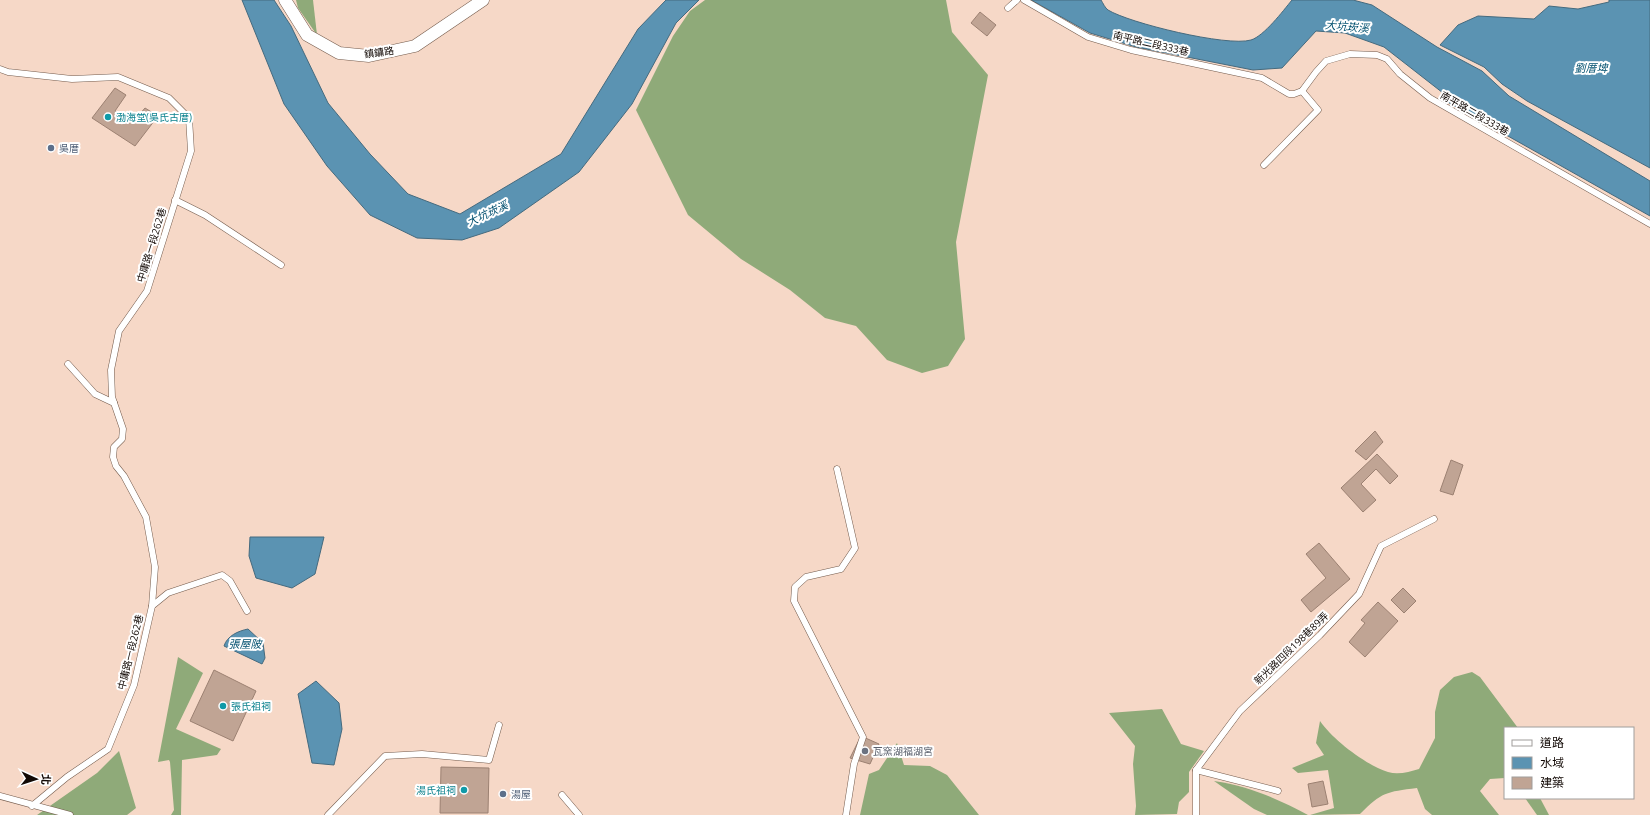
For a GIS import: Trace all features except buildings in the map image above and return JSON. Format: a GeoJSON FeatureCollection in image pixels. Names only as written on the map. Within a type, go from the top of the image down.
{"type":"FeatureCollection","features":[{"type":"Feature","properties":{"kind":"street","name":"鎮鏞路"},"geometry":{"type":"LineString","coordinates":[[285,0],[307,35],[339,53],[370,56],[415,46],[483,0]]}},
{"type":"Feature","properties":{"kind":"lane"},"geometry":{"type":"LineString","coordinates":[[1008,8],[1017,0]]}},
{"type":"Feature","properties":{"kind":"lane","name":"南平路二段333巷"},"geometry":{"type":"LineString","coordinates":[[1024,0],[1088,37],[1131,50],[1262,78],[1289,94],[1302,91],[1326,61],[1341,55],[1364,53],[1387,58],[1400,74],[1430,98],[1650,224]]}},
{"type":"Feature","properties":{"kind":"lane","name":"中庸路一段262巷"},"geometry":{"type":"LineString","coordinates":[[0,69],[8,72],[72,78],[118,77],[169,98],[189,118],[191,151],[147,291],[120,331],[111,370],[112,397],[124,429],[122,439],[114,447],[113,457],[116,466],[124,476],[146,517],[155,566],[152,606],[134,685],[108,749],[67,777],[32,806]]}},
{"type":"Feature","properties":{"kind":"lane"},"geometry":{"type":"LineString","coordinates":[[1264,166],[1318,110],[1302,91]]}},
{"type":"Feature","properties":{"kind":"lane"},"geometry":{"type":"LineString","coordinates":[[175,200],[205,215],[281,265]]}},
{"type":"Feature","properties":{"kind":"lane"},"geometry":{"type":"LineString","coordinates":[[68,364],[95,394],[114,403]]}},
{"type":"Feature","properties":{"kind":"lane"},"geometry":{"type":"LineString","coordinates":[[838,470],[855,548],[841,569],[806,577],[795,588],[794,601],[863,737],[854,764],[846,815]]}},
{"type":"Feature","properties":{"kind":"lane","name":"新光路四段198巷89弄"},"geometry":{"type":"LineString","coordinates":[[1196,770],[1240,711],[1320,635],[1359,594],[1381,546],[1434,519]]}},
{"type":"Feature","properties":{"kind":"lane","name":"中庸路一段262巷"},"geometry":{"type":"LineString","coordinates":[[152,606],[168,593],[222,575],[230,581],[247,611]]}},
{"type":"Feature","properties":{"kind":"lane"},"geometry":{"type":"LineString","coordinates":[[328,815],[386,756],[422,754],[489,760],[499,725]]}},
{"type":"Feature","properties":{"kind":"lane"},"geometry":{"type":"LineString","coordinates":[[1196,815],[1196,770],[1278,791]]}},
{"type":"Feature","properties":{"kind":"lane"},"geometry":{"type":"LineString","coordinates":[[562,795],[579,815]]}},
{"type":"Feature","properties":{"kind":"lane"},"geometry":{"type":"LineString","coordinates":[[0,796],[32,806],[70,815]]}},
{"type":"Feature","properties":{"kind":"green space"},"geometry":{"type":"Polygon","coordinates":[[[296,0],[313,0],[317,35],[298,8],[296,0]]]}},
{"type":"Feature","properties":{"kind":"green space"},"geometry":{"type":"Polygon","coordinates":[[[705,0],[946,0],[952,32],[988,75],[956,242],[965,339],[948,366],[922,373],[887,360],[856,326],[825,318],[790,290],[741,259],[688,215],[636,110],[673,36],[690,11],[705,0]]]}},
{"type":"Feature","properties":{"kind":"green space"},"geometry":{"type":"Polygon","coordinates":[[[178,657],[203,673],[176,729],[221,749],[217,755],[182,760],[181,815],[171,815],[174,810],[170,762],[169,760],[158,762],[178,657]]]}},
{"type":"Feature","properties":{"kind":"green space"},"geometry":{"type":"Polygon","coordinates":[[[1472,672],[1480,677],[1517,727],[1504,727],[1504,778],[1490,779],[1480,791],[1499,815],[1432,815],[1425,809],[1417,788],[1385,794],[1374,801],[1360,814],[1310,815],[1334,808],[1328,770],[1298,773],[1292,768],[1324,755],[1316,743],[1320,721],[1341,744],[1360,758],[1379,769],[1388,772],[1400,773],[1419,769],[1435,738],[1435,712],[1440,690],[1454,677],[1472,672]]]}},
{"type":"Feature","properties":{"kind":"green space"},"geometry":{"type":"Polygon","coordinates":[[[1162,709],[1181,744],[1204,751],[1189,772],[1189,792],[1179,802],[1177,814],[1135,815],[1136,806],[1133,764],[1135,746],[1109,713],[1162,709]]]}},
{"type":"Feature","properties":{"kind":"green space"},"geometry":{"type":"Polygon","coordinates":[[[897,743],[904,765],[930,766],[947,775],[979,815],[860,815],[869,774],[879,770],[897,743]]]}},
{"type":"Feature","properties":{"kind":"green space"},"geometry":{"type":"Polygon","coordinates":[[[119,751],[136,808],[127,815],[37,815],[97,773],[119,751]]]}},
{"type":"Feature","properties":{"kind":"green space"},"geometry":{"type":"Polygon","coordinates":[[[1214,781],[1239,786],[1263,794],[1308,815],[1267,815],[1254,809],[1214,781]]]}},
{"type":"Feature","properties":{"kind":"green space"},"geometry":{"type":"Polygon","coordinates":[[[1526,799],[1541,799],[1549,815],[1537,815],[1526,799]]]}},
{"type":"Feature","properties":{"kind":"water","name":"大坑崁溪"},"geometry":{"type":"Polygon","coordinates":[[[242,0],[274,0],[291,26],[328,103],[370,154],[408,194],[460,214],[561,154],[638,29],[666,0],[699,0],[676,23],[632,104],[579,172],[499,228],[462,240],[417,238],[370,215],[327,166],[284,104],[242,0]]]}},
{"type":"Feature","properties":{"kind":"water","name":"大坑崁溪"},"geometry":{"type":"Polygon","coordinates":[[[1031,0],[1101,0],[1108,10],[1156,27],[1201,37],[1239,41],[1251,40],[1262,34],[1292,0],[1353,0],[1372,5],[1437,47],[1482,71],[1509,96],[1650,181],[1650,216],[1444,100],[1443,93],[1384,47],[1345,33],[1316,31],[1282,68],[1253,70],[1136,47],[1090,33],[1031,0]]]}},
{"type":"Feature","properties":{"kind":"water","name":"劉厝埤"},"geometry":{"type":"Polygon","coordinates":[[[1609,0],[1650,0],[1650,168],[1527,101],[1502,84],[1484,67],[1440,45],[1458,25],[1478,16],[1534,19],[1549,6],[1578,9],[1609,2],[1609,0]]]}},
{"type":"Feature","properties":{"kind":"water"},"geometry":{"type":"Polygon","coordinates":[[[250,537],[324,537],[315,574],[292,588],[256,578],[249,556],[250,537]]]}},
{"type":"Feature","properties":{"kind":"water","name":"張屋陂"},"geometry":{"type":"Polygon","coordinates":[[[248,629],[263,643],[265,658],[262,664],[224,646],[225,642],[233,634],[248,629]]]}},
{"type":"Feature","properties":{"kind":"water"},"geometry":{"type":"Polygon","coordinates":[[[316,681],[339,703],[342,729],[334,765],[312,763],[298,694],[316,681]]]}},
{"type":"Feature","properties":{"kind":"place","name":"渤海堂(吳氏古厝)"},"geometry":{"type":"Point","coordinates":[108,117]}},
{"type":"Feature","properties":{"kind":"place","name":"吳厝"},"geometry":{"type":"Point","coordinates":[51,148]}},
{"type":"Feature","properties":{"kind":"place","name":"張氏祖祠"},"geometry":{"type":"Point","coordinates":[223,706]}},
{"type":"Feature","properties":{"kind":"place","name":"瓦窯湖福湖宮"},"geometry":{"type":"Point","coordinates":[865,751]}},
{"type":"Feature","properties":{"kind":"place","name":"湯氏祖祠"},"geometry":{"type":"Point","coordinates":[464,790]}},
{"type":"Feature","properties":{"kind":"place","name":"湯屋"},"geometry":{"type":"Point","coordinates":[503,794]}}]}
